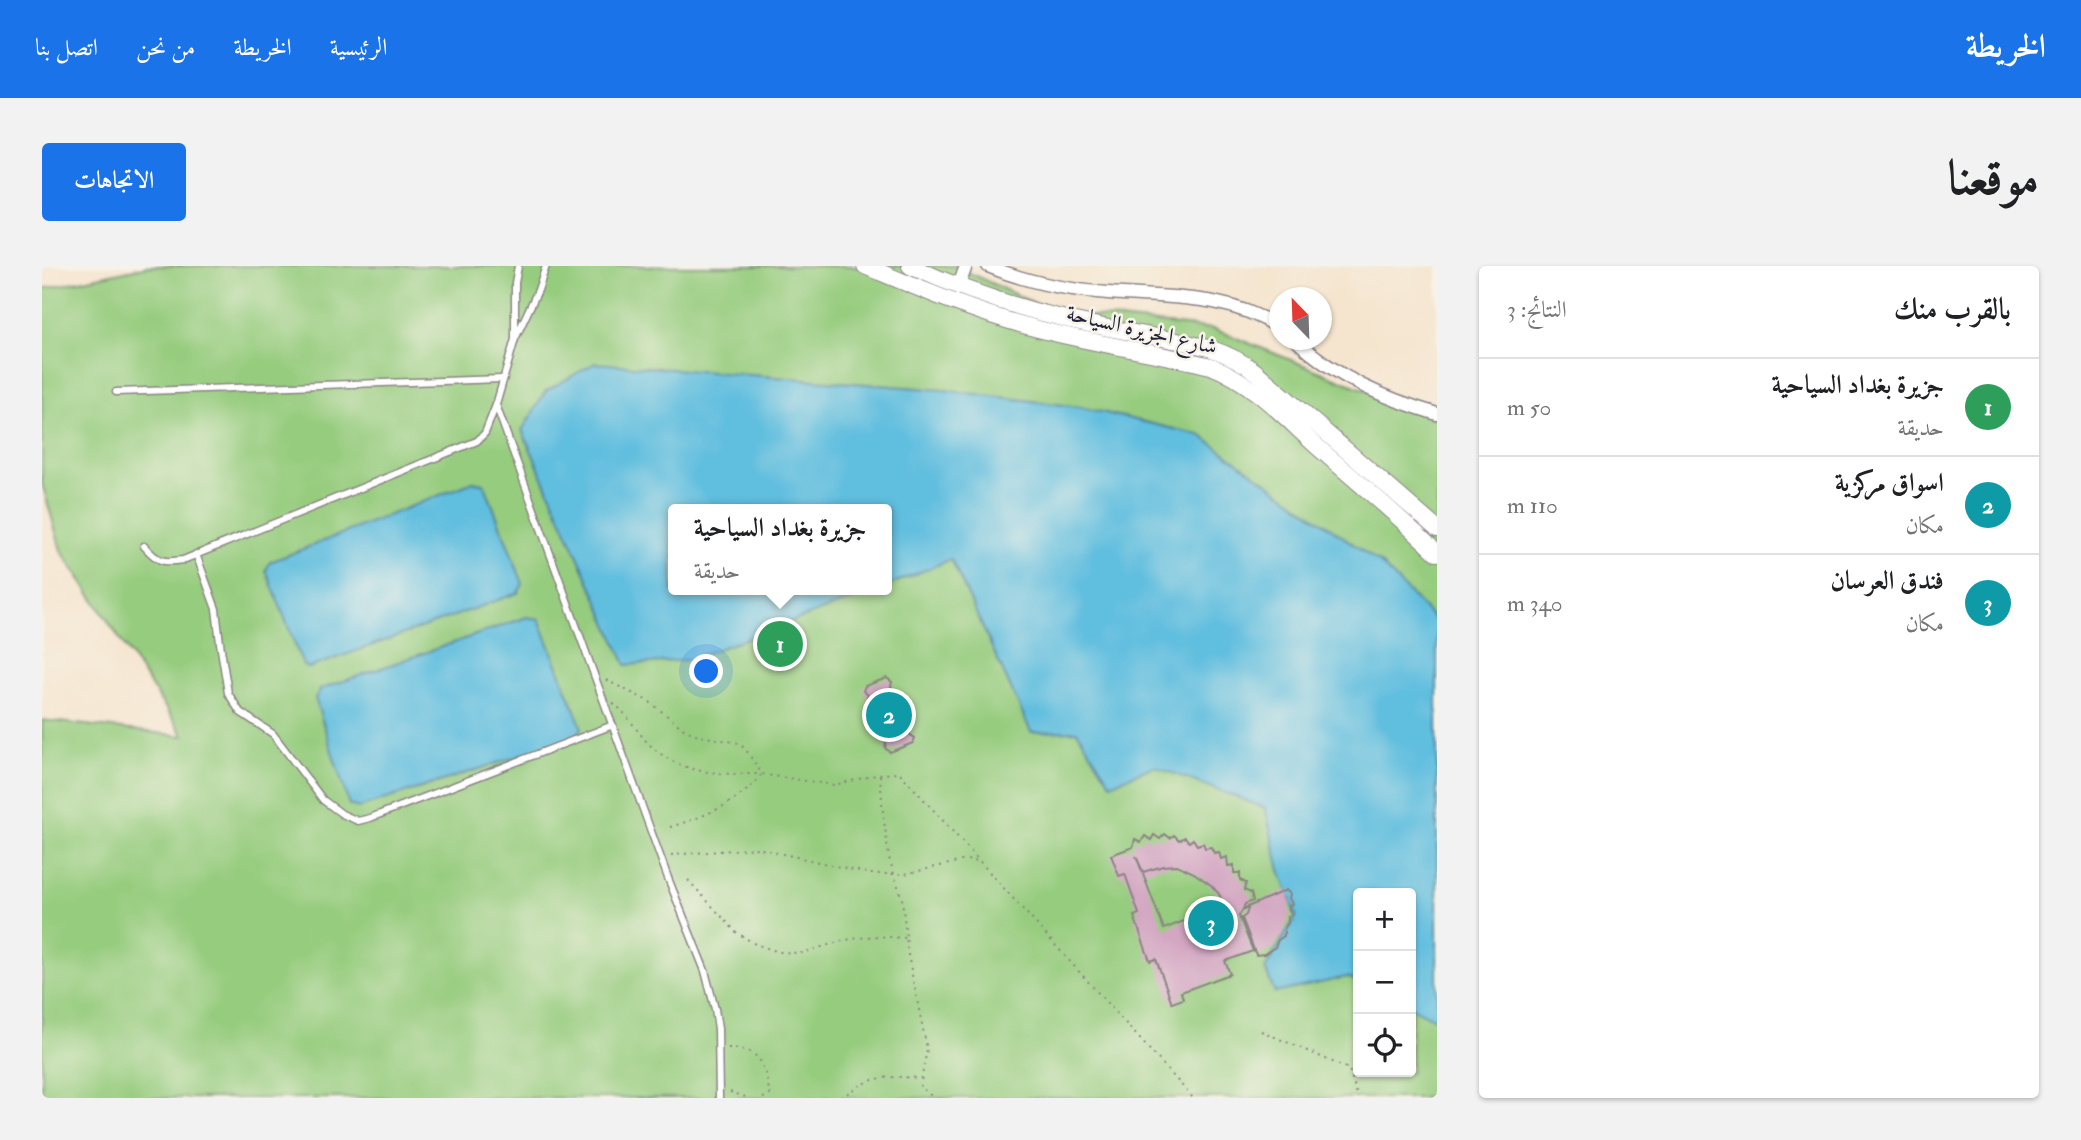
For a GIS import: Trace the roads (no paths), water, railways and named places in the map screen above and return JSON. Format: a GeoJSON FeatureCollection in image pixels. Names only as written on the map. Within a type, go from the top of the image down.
{"type":"FeatureCollection","features":[{"type":"Feature","properties":{"kind":"main road","name":"شارع الجزيرة السياحة"},"geometry":{"type":"LineString","coordinates":[[865,266],[1005,320],[1195,362],[1227,372],[1256,392],[1437,553]]}},
{"type":"Feature","properties":{"kind":"main road","name":"شارع الجزيرة السياحة"},"geometry":{"type":"LineString","coordinates":[[910,266],[958,288],[1040,313],[1198,345],[1233,356],[1278,390],[1437,529]]}},
{"type":"Feature","properties":{"kind":"street"},"geometry":{"type":"LineString","coordinates":[[958,288],[965,266]]}},
{"type":"Feature","properties":{"kind":"street"},"geometry":{"type":"LineString","coordinates":[[988,266],[1030,281],[1086,291],[1215,300],[1269,322]]}},
{"type":"Feature","properties":{"kind":"street"},"geometry":{"type":"LineString","coordinates":[[1307,350],[1359,384],[1392,399],[1437,414]]}},
{"type":"Feature","properties":{"kind":"lane"},"geometry":{"type":"LineString","coordinates":[[515,340],[515,283],[519,266]]}},
{"type":"Feature","properties":{"kind":"lane"},"geometry":{"type":"LineString","coordinates":[[144,546],[152,555],[167,562],[183,560],[477,441],[485,433],[515,340],[546,266]]}},
{"type":"Feature","properties":{"kind":"lane"},"geometry":{"type":"LineString","coordinates":[[116,392],[502,379]]}},
{"type":"Feature","properties":{"kind":"lane"},"geometry":{"type":"LineString","coordinates":[[496,405],[660,857],[705,971],[715,1009],[719,1098]]}},
{"type":"Feature","properties":{"kind":"lane"},"geometry":{"type":"LineString","coordinates":[[196,554],[216,609],[228,693],[240,712],[273,734],[323,800],[342,814],[358,821],[613,725]]}},
{"type":"Feature","properties":{"kind":"water"},"geometry":{"type":"Polygon","coordinates":[[[595,363],[944,390],[1080,407],[1200,435],[1380,563],[1437,622],[1437,1020],[1416,1010],[1416,888],[1353,888],[1353,980],[1347,977],[1275,993],[1265,969],[1296,916],[1280,870],[1265,808],[1154,766],[1111,784],[1077,731],[1031,732],[951,559],[892,584],[892,504],[668,504],[668,595],[864,595],[688,660],[626,665],[522,430],[546,391],[595,363]]]}},
{"type":"Feature","properties":{"kind":"water"},"geometry":{"type":"Polygon","coordinates":[[[473,482],[484,483],[523,584],[518,593],[309,668],[303,665],[266,570],[270,562],[473,482]]]}},
{"type":"Feature","properties":{"kind":"water"},"geometry":{"type":"Polygon","coordinates":[[[527,617],[539,619],[582,728],[575,738],[359,808],[349,805],[315,698],[321,689],[527,617]]]}},
{"type":"Feature","properties":{"kind":"place","name":"جزيرة بغداد السياحية"},"geometry":{"type":"Point","coordinates":[780,644]}},
{"type":"Feature","properties":{"kind":"place","name":"اسواق مركزية"},"geometry":{"type":"Point","coordinates":[889,715]}},
{"type":"Feature","properties":{"kind":"place","name":"فندق العرسان"},"geometry":{"type":"Point","coordinates":[1211,923]}}]}
